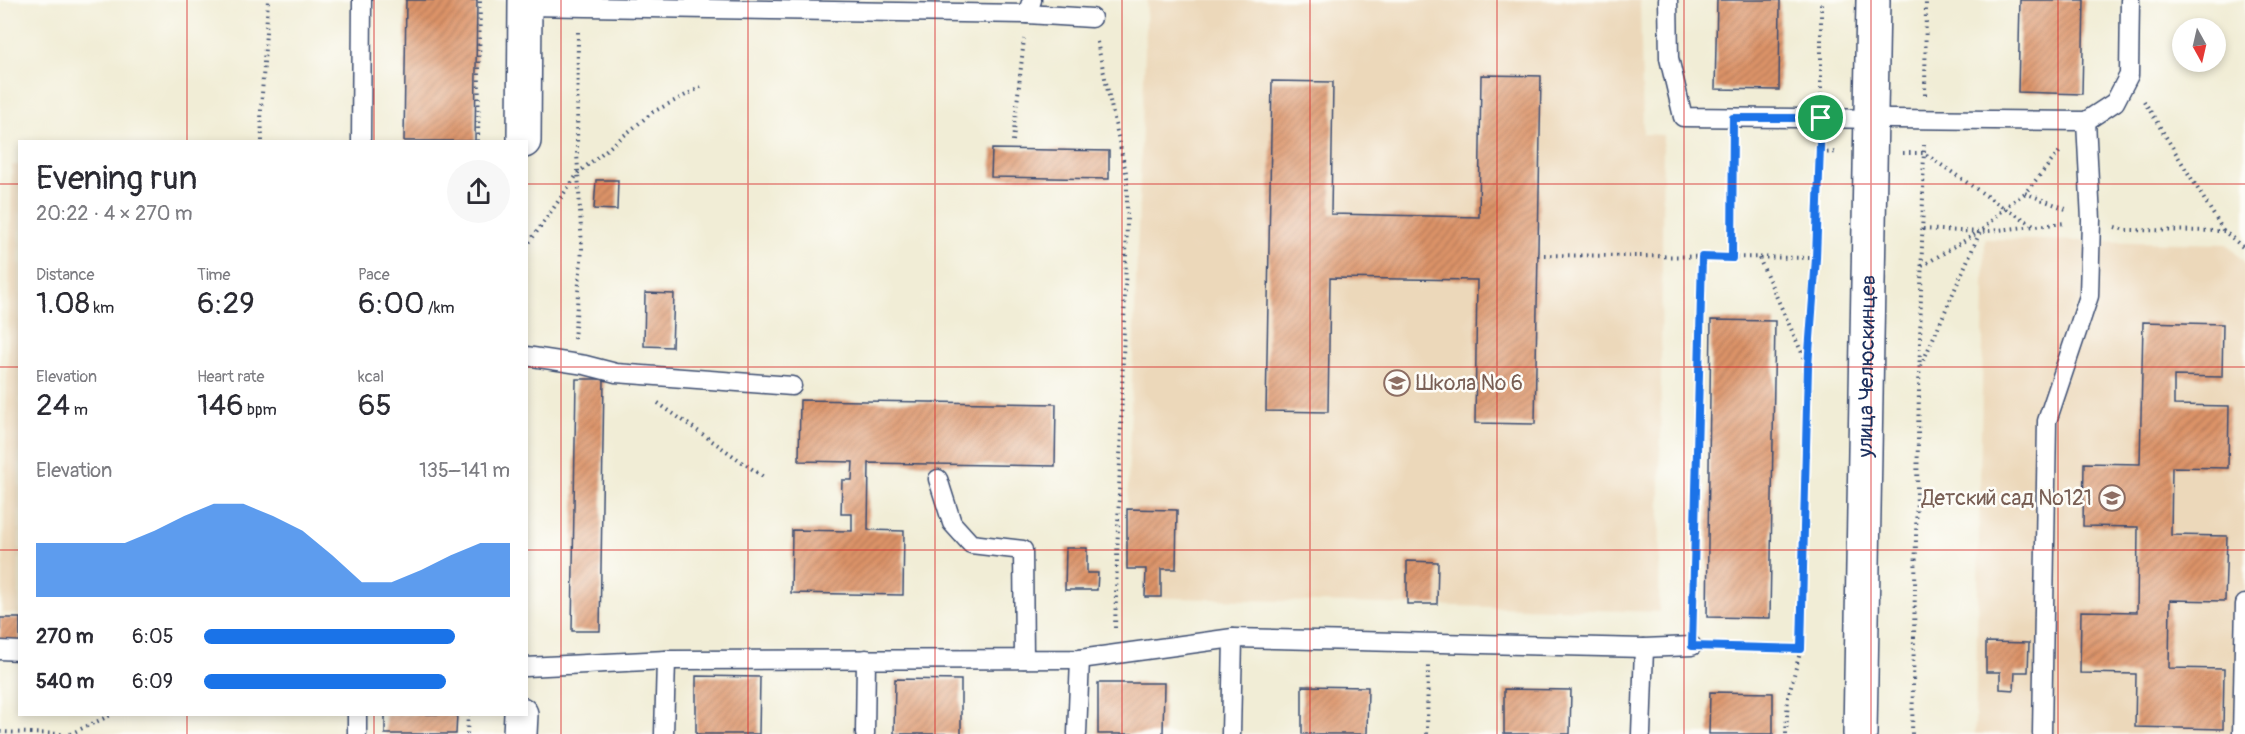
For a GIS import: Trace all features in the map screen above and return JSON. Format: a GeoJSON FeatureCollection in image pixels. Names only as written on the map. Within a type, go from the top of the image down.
{"type":"FeatureCollection","features":[{"type":"Feature","properties":{"kind":"street","name":"улица Челюскинцев"},"geometry":{"type":"LineString","coordinates":[[1860,734],[1873,0]]}},
{"type":"Feature","properties":{"kind":"street"},"geometry":{"type":"LineString","coordinates":[[524,140],[525,3]]}},
{"type":"Feature","properties":{"kind":"street"},"geometry":{"type":"LineString","coordinates":[[520,734],[521,716]]}},
{"type":"Feature","properties":{"kind":"lane"},"geometry":{"type":"LineString","coordinates":[[361,140],[362,0]]}},
{"type":"Feature","properties":{"kind":"lane"},"geometry":{"type":"LineString","coordinates":[[1668,0],[1669,58],[1683,117],[2086,121],[2115,102],[2129,75],[2130,0]]}},
{"type":"Feature","properties":{"kind":"lane"},"geometry":{"type":"LineString","coordinates":[[525,3],[1029,7],[1092,18]]}},
{"type":"Feature","properties":{"kind":"lane"},"geometry":{"type":"LineString","coordinates":[[2042,734],[2047,421],[2089,296],[2091,220],[2086,121]]}},
{"type":"Feature","properties":{"kind":"lane"},"geometry":{"type":"LineString","coordinates":[[528,356],[616,373],[792,386]]}},
{"type":"Feature","properties":{"kind":"lane"},"geometry":{"type":"LineString","coordinates":[[938,479],[952,523],[971,544],[1023,550],[1024,659]]}},
{"type":"Feature","properties":{"kind":"lane"},"geometry":{"type":"LineString","coordinates":[[2242,734],[2245,604]]}},
{"type":"Feature","properties":{"kind":"lane"},"geometry":{"type":"LineString","coordinates":[[1231,734],[1233,638]]}},
{"type":"Feature","properties":{"kind":"lane"},"geometry":{"type":"LineString","coordinates":[[528,667],[666,660],[1080,659],[1233,638],[1644,648],[1692,646]]}},
{"type":"Feature","properties":{"kind":"lane"},"geometry":{"type":"LineString","coordinates":[[1641,734],[1644,648]]}},
{"type":"Feature","properties":{"kind":"lane"},"geometry":{"type":"LineString","coordinates":[[0,650],[18,651]]}},
{"type":"Feature","properties":{"kind":"lane"},"geometry":{"type":"LineString","coordinates":[[865,734],[866,659]]}},
{"type":"Feature","properties":{"kind":"lane"},"geometry":{"type":"LineString","coordinates":[[1077,734],[1080,659]]}},
{"type":"Feature","properties":{"kind":"lane"},"geometry":{"type":"LineString","coordinates":[[664,734],[666,660]]}},
{"type":"Feature","properties":{"kind":"lane"},"geometry":{"type":"LineString","coordinates":[[357,716],[357,734]]}},
{"type":"Feature","properties":{"kind":"path"},"geometry":{"type":"LineString","coordinates":[[262,140],[261,110],[268,0]]}},
{"type":"Feature","properties":{"kind":"path"},"geometry":{"type":"LineString","coordinates":[[477,140],[480,0]]}},
{"type":"Feature","properties":{"kind":"path"},"geometry":{"type":"LineString","coordinates":[[1786,734],[1788,697],[1801,649],[1808,366],[1816,258],[1821,118],[1821,0]]}},
{"type":"Feature","properties":{"kind":"path"},"geometry":{"type":"LineString","coordinates":[[1912,734],[1926,0]]}},
{"type":"Feature","properties":{"kind":"path"},"geometry":{"type":"LineString","coordinates":[[572,364],[582,249],[577,152],[578,4]]}},
{"type":"Feature","properties":{"kind":"path"},"geometry":{"type":"LineString","coordinates":[[1013,141],[1029,7]]}},
{"type":"Feature","properties":{"kind":"path"},"geometry":{"type":"LineString","coordinates":[[1092,18],[1126,177],[1127,224],[1114,654]]}},
{"type":"Feature","properties":{"kind":"path"},"geometry":{"type":"LineString","coordinates":[[2129,75],[2224,231],[2245,249]]}},
{"type":"Feature","properties":{"kind":"path"},"geometry":{"type":"LineString","coordinates":[[528,244],[579,172],[653,112],[702,86]]}},
{"type":"Feature","properties":{"kind":"path"},"geometry":{"type":"LineString","coordinates":[[1732,258],[1733,118]]}},
{"type":"Feature","properties":{"kind":"path"},"geometry":{"type":"LineString","coordinates":[[1922,266],[1980,232],[2004,208],[2025,193],[2086,121]]}},
{"type":"Feature","properties":{"kind":"path"},"geometry":{"type":"LineString","coordinates":[[1924,153],[2004,208],[2036,226]]}},
{"type":"Feature","properties":{"kind":"path"},"geometry":{"type":"LineString","coordinates":[[2025,193],[2091,220],[2125,230],[2224,231]]}},
{"type":"Feature","properties":{"kind":"path"},"geometry":{"type":"LineString","coordinates":[[1923,229],[1980,232],[2091,220]]}},
{"type":"Feature","properties":{"kind":"path"},"geometry":{"type":"LineString","coordinates":[[1920,370],[1980,232]]}},
{"type":"Feature","properties":{"kind":"path"},"geometry":{"type":"LineString","coordinates":[[1538,255],[1816,258]]}},
{"type":"Feature","properties":{"kind":"path"},"geometry":{"type":"LineString","coordinates":[[1702,257],[1692,646],[1801,649]]}},
{"type":"Feature","properties":{"kind":"path"},"geometry":{"type":"LineString","coordinates":[[1759,258],[1808,366]]}},
{"type":"Feature","properties":{"kind":"path"},"geometry":{"type":"LineString","coordinates":[[616,373],[765,478]]}},
{"type":"Feature","properties":{"kind":"path"},"geometry":{"type":"LineString","coordinates":[[1427,734],[1428,644]]}},
{"type":"Feature","properties":{"kind":"path"},"geometry":{"type":"LineString","coordinates":[[70,734],[109,716]]}},
{"type":"Feature","properties":{"kind":"path"},"geometry":{"type":"LineString","coordinates":[[467,734],[468,716]]}},
{"type":"Feature","properties":{"kind":"path"},"geometry":{"type":"LineString","coordinates":[[0,732],[62,734]]}},
{"type":"Feature","properties":{"kind":"shaded area","name":"Школа № 6"},"geometry":{"type":"Polygon","coordinates":[[[1147,0],[1640,0],[1643,134],[1663,135],[1659,612],[1145,597],[1146,569],[1127,569],[1127,509],[1147,0]]]}},
{"type":"Feature","properties":{"kind":"shaded area"},"geometry":{"type":"Polygon","coordinates":[[[12,165],[18,165],[18,614],[2,613],[12,165]]]}},
{"type":"Feature","properties":{"kind":"shaded area","name":"Детский сад №121"},"geometry":{"type":"Polygon","coordinates":[[[1985,239],[2227,244],[2245,263],[2245,734],[1975,734],[1985,239]]]}},
{"type":"Feature","properties":{"kind":"building"},"geometry":{"type":"Polygon","coordinates":[[[406,0],[477,0],[475,140],[404,140],[406,0]]]}},
{"type":"Feature","properties":{"kind":"building"},"geometry":{"type":"Polygon","coordinates":[[[1717,0],[1780,0],[1779,90],[1715,89],[1717,0]]]}},
{"type":"Feature","properties":{"kind":"building"},"geometry":{"type":"Polygon","coordinates":[[[2020,0],[2084,0],[2082,94],[2018,92],[2020,0]]]}},
{"type":"Feature","properties":{"kind":"building"},"geometry":{"type":"Polygon","coordinates":[[[1481,75],[1541,76],[1535,424],[1475,423],[1477,280],[1330,278],[1328,412],[1266,411],[1272,81],[1333,82],[1331,214],[1479,217],[1481,75]]]}},
{"type":"Feature","properties":{"kind":"building"},"geometry":{"type":"Polygon","coordinates":[[[992,149],[1109,151],[1109,179],[991,177],[992,149]]]}},
{"type":"Feature","properties":{"kind":"building"},"geometry":{"type":"Polygon","coordinates":[[[596,180],[618,180],[617,210],[594,209],[596,180]]]}},
{"type":"Feature","properties":{"kind":"building"},"geometry":{"type":"Polygon","coordinates":[[[645,293],[674,294],[672,347],[644,346],[645,293]]]}},
{"type":"Feature","properties":{"kind":"building"},"geometry":{"type":"Polygon","coordinates":[[[1711,320],[1775,321],[1770,618],[1707,617],[1711,320]]]}},
{"type":"Feature","properties":{"kind":"building"},"geometry":{"type":"Polygon","coordinates":[[[2143,322],[2223,324],[2222,377],[2174,376],[2174,405],[2229,406],[2228,468],[2172,467],[2171,535],[2227,536],[2225,601],[2170,600],[2169,668],[2224,669],[2223,729],[2135,727],[2136,674],[2080,673],[2081,611],[2137,612],[2138,527],[2083,526],[2084,463],[2140,464],[2143,322]]]}},
{"type":"Feature","properties":{"kind":"building"},"geometry":{"type":"Polygon","coordinates":[[[576,379],[604,379],[600,631],[572,631],[576,379]]]}},
{"type":"Feature","properties":{"kind":"building"},"geometry":{"type":"Polygon","coordinates":[[[800,400],[1056,404],[1055,466],[869,463],[868,530],[904,531],[903,595],[791,593],[792,530],[852,531],[852,514],[841,514],[842,480],[852,480],[853,462],[799,461],[800,400]]]}},
{"type":"Feature","properties":{"kind":"building"},"geometry":{"type":"Polygon","coordinates":[[[1127,509],[1177,510],[1176,569],[1161,569],[1161,597],[1145,597],[1146,569],[1127,569],[1127,509]]]}},
{"type":"Feature","properties":{"kind":"building"},"geometry":{"type":"Polygon","coordinates":[[[1066,548],[1087,548],[1087,573],[1098,573],[1097,590],[1065,590],[1066,548]]]}},
{"type":"Feature","properties":{"kind":"building"},"geometry":{"type":"Polygon","coordinates":[[[1407,561],[1438,562],[1437,604],[1407,604],[1407,561]]]}},
{"type":"Feature","properties":{"kind":"building"},"geometry":{"type":"Polygon","coordinates":[[[0,618],[18,618],[18,643],[0,643],[0,618]]]}},
{"type":"Feature","properties":{"kind":"building"},"geometry":{"type":"Polygon","coordinates":[[[1986,642],[2029,643],[2028,672],[2015,672],[2014,690],[2000,689],[2000,672],[1986,672],[1986,642]]]}},
{"type":"Feature","properties":{"kind":"building"},"geometry":{"type":"Polygon","coordinates":[[[696,676],[760,677],[759,734],[696,734],[696,676]]]}},
{"type":"Feature","properties":{"kind":"building"},"geometry":{"type":"Polygon","coordinates":[[[895,679],[961,680],[961,734],[894,734],[895,679]]]}},
{"type":"Feature","properties":{"kind":"building"},"geometry":{"type":"Polygon","coordinates":[[[1098,683],[1164,683],[1163,734],[1098,734],[1098,683]]]}},
{"type":"Feature","properties":{"kind":"building"},"geometry":{"type":"Polygon","coordinates":[[[1302,686],[1368,687],[1367,734],[1302,734],[1302,686]]]}},
{"type":"Feature","properties":{"kind":"building"},"geometry":{"type":"Polygon","coordinates":[[[1504,689],[1571,690],[1570,734],[1504,734],[1504,689]]]}},
{"type":"Feature","properties":{"kind":"building"},"geometry":{"type":"Polygon","coordinates":[[[1710,692],[1773,693],[1773,734],[1709,734],[1710,692]]]}},
{"type":"Feature","properties":{"kind":"building"},"geometry":{"type":"Polygon","coordinates":[[[385,716],[457,716],[456,734],[385,734],[385,716]]]}},
{"type":"Feature","properties":{"kind":"place","name":"Школа № 6"},"geometry":{"type":"Point","coordinates":[1397,383]}},
{"type":"Feature","properties":{"kind":"place","name":"Детский сад №121"},"geometry":{"type":"Point","coordinates":[2112,498]}},
{"type":"Feature","properties":{"kind":"route"},"geometry":{"type":"LineString","coordinates":[[1733,118],[1821,118],[1816,258],[1808,366],[1801,649],[1692,646],[1702,257],[1732,258],[1733,118]]}}]}
